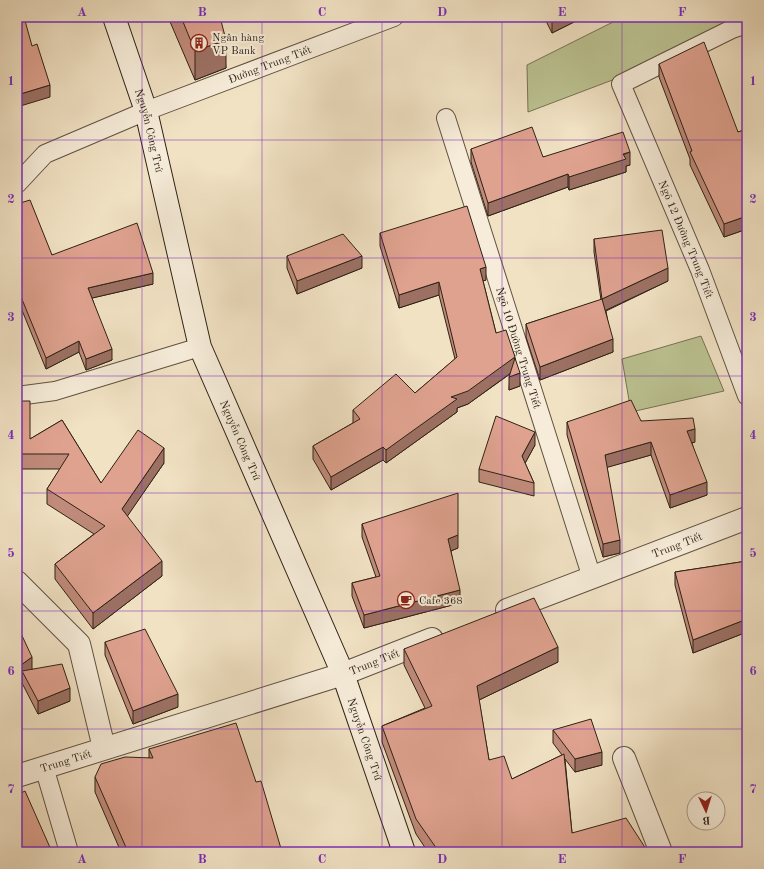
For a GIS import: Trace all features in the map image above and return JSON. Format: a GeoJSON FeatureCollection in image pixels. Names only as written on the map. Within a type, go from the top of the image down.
{"type":"FeatureCollection","features":[{"type":"Feature","properties":{"kind":"street","name":"Nguyễn Công Trứ"},"geometry":{"type":"LineString","coordinates":[[114,17],[146,111],[200,347],[342,674],[404,852]]}},
{"type":"Feature","properties":{"kind":"street","name":"Trung Tiết"},"geometry":{"type":"LineString","coordinates":[[488,618],[747,518]]}},
{"type":"Feature","properties":{"kind":"street"},"geometry":{"type":"LineString","coordinates":[[17,582],[80,644],[104,748]]}},
{"type":"Feature","properties":{"kind":"street","name":"Trung Tiết"},"geometry":{"type":"LineString","coordinates":[[17,776],[342,674],[451,632]]}},
{"type":"Feature","properties":{"kind":"street"},"geometry":{"type":"LineString","coordinates":[[624,758],[661,852]]}},
{"type":"Feature","properties":{"kind":"lane","name":"Đường Trung Tiết"},"geometry":{"type":"LineString","coordinates":[[17,184],[45,154],[146,111],[394,17]]}},
{"type":"Feature","properties":{"kind":"lane","name":"Ngõ 12 Đường Trung Tiết"},"geometry":{"type":"LineString","coordinates":[[747,24],[732,29],[621,84],[700,270],[747,396]]}},
{"type":"Feature","properties":{"kind":"lane","name":"Ngõ 10 Đường Trung Tiết"},"geometry":{"type":"LineString","coordinates":[[446,118],[592,578]]}},
{"type":"Feature","properties":{"kind":"lane"},"geometry":{"type":"LineString","coordinates":[[17,396],[55,391],[200,347]]}},
{"type":"Feature","properties":{"kind":"lane"},"geometry":{"type":"LineString","coordinates":[[44,767],[69,852]]}},
{"type":"Feature","properties":{"kind":"green space"},"geometry":{"type":"Polygon","coordinates":[[[623,17],[747,17],[747,29],[528,112],[527,65],[623,17]]]}},
{"type":"Feature","properties":{"kind":"green space"},"geometry":{"type":"Polygon","coordinates":[[[701,336],[724,391],[631,412],[622,359],[701,336]]]}},
{"type":"Feature","properties":{"kind":"building"},"geometry":{"type":"Polygon","coordinates":[[[17,17],[24,17],[32,46],[37,44],[50,85],[17,95],[17,17]]]}},
{"type":"Feature","properties":{"kind":"building"},"geometry":{"type":"Polygon","coordinates":[[[181,17],[220,17],[226,40],[195,51],[181,17]]]}},
{"type":"Feature","properties":{"kind":"building"},"geometry":{"type":"Polygon","coordinates":[[[551,17],[558,17],[552,20],[551,17]]]}},
{"type":"Feature","properties":{"kind":"building"},"geometry":{"type":"Polygon","coordinates":[[[704,42],[738,132],[747,129],[747,216],[724,224],[690,152],[692,151],[659,64],[704,42]]]}},
{"type":"Feature","properties":{"kind":"building"},"geometry":{"type":"Polygon","coordinates":[[[532,127],[543,157],[623,132],[630,152],[623,154],[626,159],[569,177],[568,174],[488,203],[471,149],[532,127]]]}},
{"type":"Feature","properties":{"kind":"building"},"geometry":{"type":"Polygon","coordinates":[[[30,200],[52,255],[137,223],[153,273],[88,288],[112,349],[86,359],[79,341],[46,358],[17,287],[17,204],[30,200]]]}},
{"type":"Feature","properties":{"kind":"building"},"geometry":{"type":"Polygon","coordinates":[[[467,206],[486,267],[480,269],[496,333],[506,330],[515,357],[468,391],[451,397],[457,399],[386,450],[383,447],[331,477],[313,446],[360,419],[353,410],[396,374],[415,393],[457,357],[439,282],[399,295],[380,233],[467,206]]]}},
{"type":"Feature","properties":{"kind":"building"},"geometry":{"type":"Polygon","coordinates":[[[662,230],[668,268],[602,299],[594,239],[662,230]]]}},
{"type":"Feature","properties":{"kind":"building"},"geometry":{"type":"Polygon","coordinates":[[[343,234],[362,256],[297,281],[287,256],[343,234]]]}},
{"type":"Feature","properties":{"kind":"building"},"geometry":{"type":"Polygon","coordinates":[[[602,299],[613,339],[540,367],[526,324],[602,299]]]}},
{"type":"Feature","properties":{"kind":"building"},"geometry":{"type":"Polygon","coordinates":[[[515,358],[520,373],[509,377],[515,358]]]}},
{"type":"Feature","properties":{"kind":"building"},"geometry":{"type":"Polygon","coordinates":[[[631,400],[641,421],[693,418],[695,429],[687,431],[707,482],[670,495],[651,442],[605,455],[620,540],[603,544],[567,422],[631,400]]]}},
{"type":"Feature","properties":{"kind":"building"},"geometry":{"type":"Polygon","coordinates":[[[17,401],[30,401],[30,439],[62,420],[101,483],[138,430],[164,448],[122,509],[162,561],[93,613],[55,564],[105,526],[47,489],[69,454],[17,454],[17,401]]]}},
{"type":"Feature","properties":{"kind":"building"},"geometry":{"type":"Polygon","coordinates":[[[496,416],[535,432],[522,456],[534,483],[479,469],[496,416]]]}},
{"type":"Feature","properties":{"kind":"building"},"geometry":{"type":"Polygon","coordinates":[[[458,493],[458,535],[448,539],[460,590],[364,615],[352,583],[380,576],[362,524],[458,493]]]}},
{"type":"Feature","properties":{"kind":"building"},"geometry":{"type":"Polygon","coordinates":[[[747,561],[747,619],[693,640],[675,572],[747,561]]]}},
{"type":"Feature","properties":{"kind":"building"},"geometry":{"type":"Polygon","coordinates":[[[534,598],[558,647],[477,686],[489,760],[504,756],[512,779],[564,754],[572,833],[626,818],[648,852],[439,852],[416,819],[382,726],[432,706],[404,649],[534,598]]]}},
{"type":"Feature","properties":{"kind":"building"},"geometry":{"type":"Polygon","coordinates":[[[17,625],[32,657],[17,668],[17,625]]]}},
{"type":"Feature","properties":{"kind":"building"},"geometry":{"type":"Polygon","coordinates":[[[145,629],[178,694],[133,711],[105,642],[145,629]]]}},
{"type":"Feature","properties":{"kind":"building"},"geometry":{"type":"Polygon","coordinates":[[[62,664],[70,688],[38,701],[22,671],[62,664]]]}},
{"type":"Feature","properties":{"kind":"building"},"geometry":{"type":"Polygon","coordinates":[[[591,719],[602,752],[575,759],[553,730],[591,719]]]}},
{"type":"Feature","properties":{"kind":"building"},"geometry":{"type":"Polygon","coordinates":[[[236,723],[256,782],[261,781],[282,852],[128,852],[95,777],[101,764],[125,757],[153,758],[149,749],[236,723]]]}},
{"type":"Feature","properties":{"kind":"building"},"geometry":{"type":"Polygon","coordinates":[[[25,791],[52,852],[17,852],[17,795],[25,791]]]}},
{"type":"Feature","properties":{"kind":"place","name":"Ngân hàng VP Bank"},"geometry":{"type":"Point","coordinates":[199,43]}},
{"type":"Feature","properties":{"kind":"place","name":"Cafe 368"},"geometry":{"type":"Point","coordinates":[406,600]}}]}
